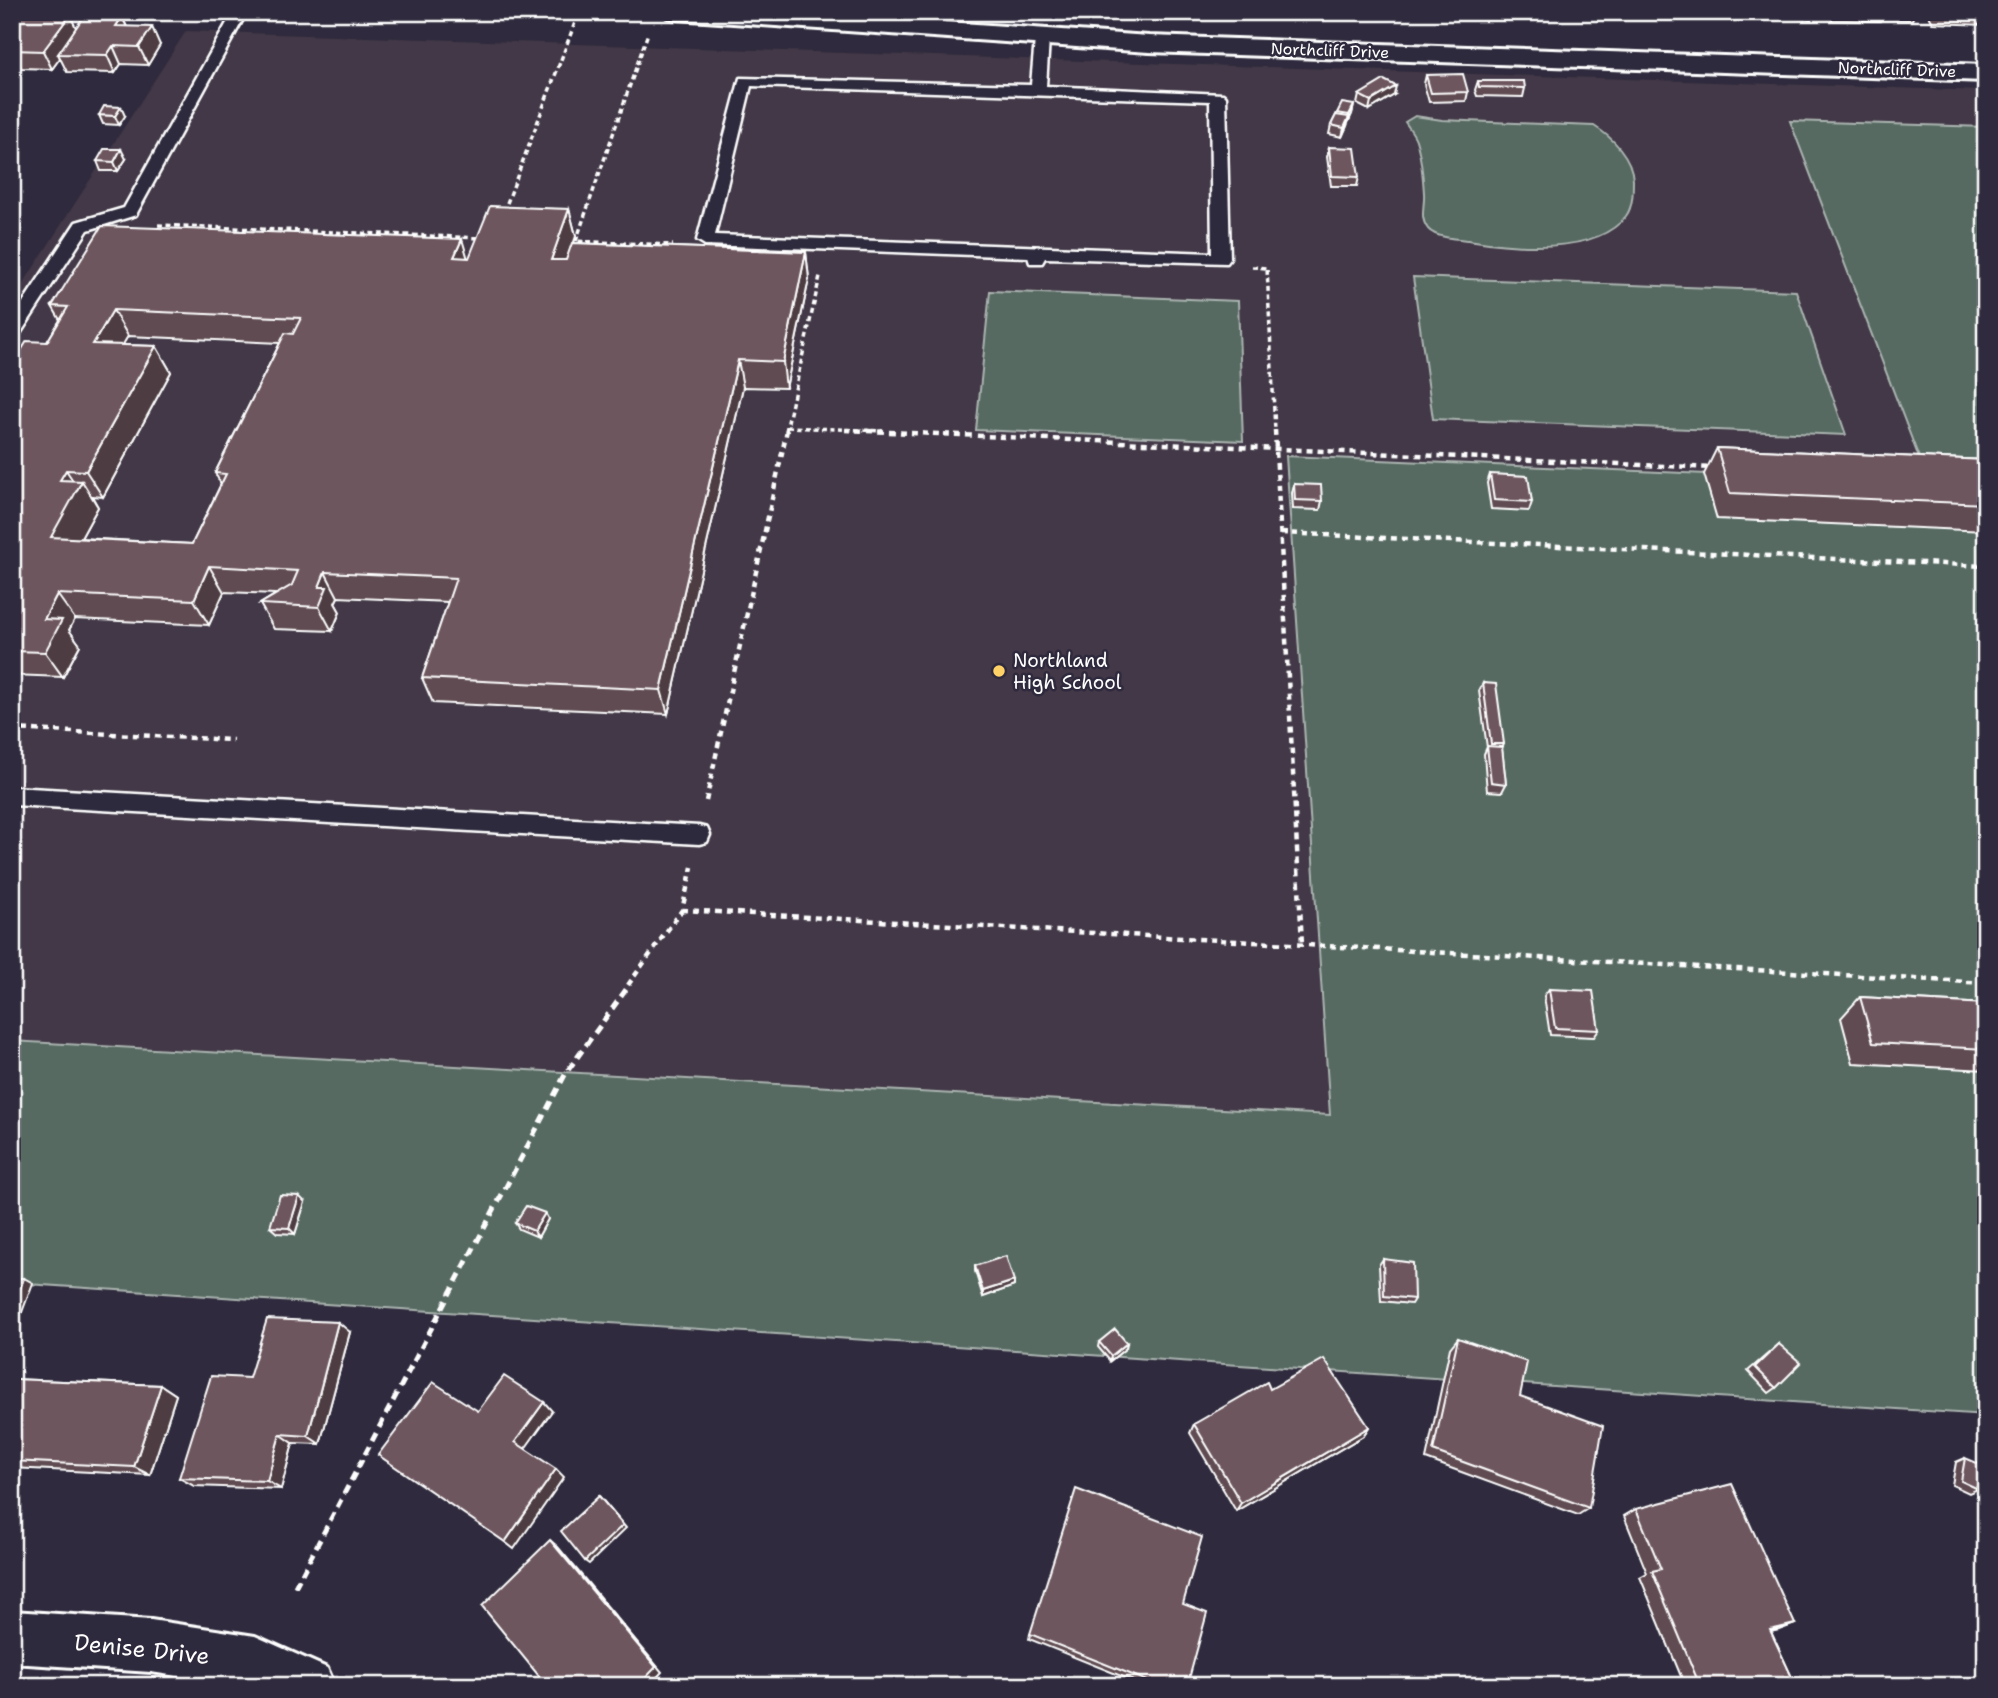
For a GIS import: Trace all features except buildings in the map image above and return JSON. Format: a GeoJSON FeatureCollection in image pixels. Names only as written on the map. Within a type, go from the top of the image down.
{"type":"FeatureCollection","features":[{"type":"Feature","properties":{"kind":"street","name":"Northcliff Drive"},"geometry":{"type":"LineString","coordinates":[[676,12],[771,16],[1042,39],[1986,72]]}},
{"type":"Feature","properties":{"kind":"street"},"geometry":{"type":"LineString","coordinates":[[1042,39],[1043,12]]}},
{"type":"Feature","properties":{"kind":"street","name":"Denise Drive"},"geometry":{"type":"LineString","coordinates":[[12,1637],[150,1646],[255,1662],[309,1686]]}},
{"type":"Feature","properties":{"kind":"lane"},"geometry":{"type":"LineString","coordinates":[[12,333],[82,226],[130,211],[240,12]]}},
{"type":"Feature","properties":{"kind":"lane"},"geometry":{"type":"LineString","coordinates":[[1038,90],[1042,39]]}},
{"type":"Feature","properties":{"kind":"lane"},"geometry":{"type":"LineString","coordinates":[[746,81],[1218,97],[1221,259],[1036,255],[826,244],[705,240],[746,81]]}},
{"type":"Feature","properties":{"kind":"lane"},"geometry":{"type":"LineString","coordinates":[[12,796],[699,835]]}},
{"type":"Feature","properties":{"kind":"path"},"geometry":{"type":"LineString","coordinates":[[504,212],[579,12]]}},
{"type":"Feature","properties":{"kind":"path"},"geometry":{"type":"LineString","coordinates":[[576,241],[650,27]]}},
{"type":"Feature","properties":{"kind":"path"},"geometry":{"type":"LineString","coordinates":[[156,225],[481,238]]}},
{"type":"Feature","properties":{"kind":"path"},"geometry":{"type":"LineString","coordinates":[[562,241],[677,245]]}},
{"type":"Feature","properties":{"kind":"path"},"geometry":{"type":"LineString","coordinates":[[295,1587],[566,1073],[682,909],[826,244]]}},
{"type":"Feature","properties":{"kind":"path"},"geometry":{"type":"LineString","coordinates":[[1240,267],[1267,268],[1302,944]]}},
{"type":"Feature","properties":{"kind":"path"},"geometry":{"type":"LineString","coordinates":[[787,427],[1721,468]]}},
{"type":"Feature","properties":{"kind":"path"},"geometry":{"type":"LineString","coordinates":[[1281,533],[1986,566]]}},
{"type":"Feature","properties":{"kind":"path"},"geometry":{"type":"LineString","coordinates":[[12,729],[233,740]]}},
{"type":"Feature","properties":{"kind":"path"},"geometry":{"type":"LineString","coordinates":[[682,909],[1986,983]]}},
{"type":"Feature","properties":{"kind":"shaded area","name":"Northland High School"},"geometry":{"type":"Polygon","coordinates":[[[186,31],[1986,91],[1986,1151],[12,1041],[12,301],[186,31]]]}},
{"type":"Feature","properties":{"kind":"green space"},"geometry":{"type":"Polygon","coordinates":[[[1415,116],[1442,120],[1594,126],[1614,142],[1629,163],[1633,184],[1630,208],[1626,216],[1612,229],[1595,238],[1552,246],[1507,245],[1436,234],[1428,229],[1424,220],[1419,153],[1415,138],[1405,122],[1415,116]]]}},
{"type":"Feature","properties":{"kind":"green space"},"geometry":{"type":"Polygon","coordinates":[[[1790,121],[1986,127],[1986,465],[1921,463],[1790,121]]]}},
{"type":"Feature","properties":{"kind":"green space"},"geometry":{"type":"Polygon","coordinates":[[[1413,277],[1796,291],[1846,435],[1433,419],[1413,277]]]}},
{"type":"Feature","properties":{"kind":"green space"},"geometry":{"type":"Polygon","coordinates":[[[990,291],[1238,301],[1243,441],[976,430],[990,291]]]}},
{"type":"Feature","properties":{"kind":"green space"},"geometry":{"type":"Polygon","coordinates":[[[1286,456],[1986,486],[1986,1415],[12,1283],[12,1041],[1330,1115],[1286,456]]]}},
{"type":"Feature","properties":{"kind":"place","name":"Northland High School"},"geometry":{"type":"Point","coordinates":[999,671]}}]}
